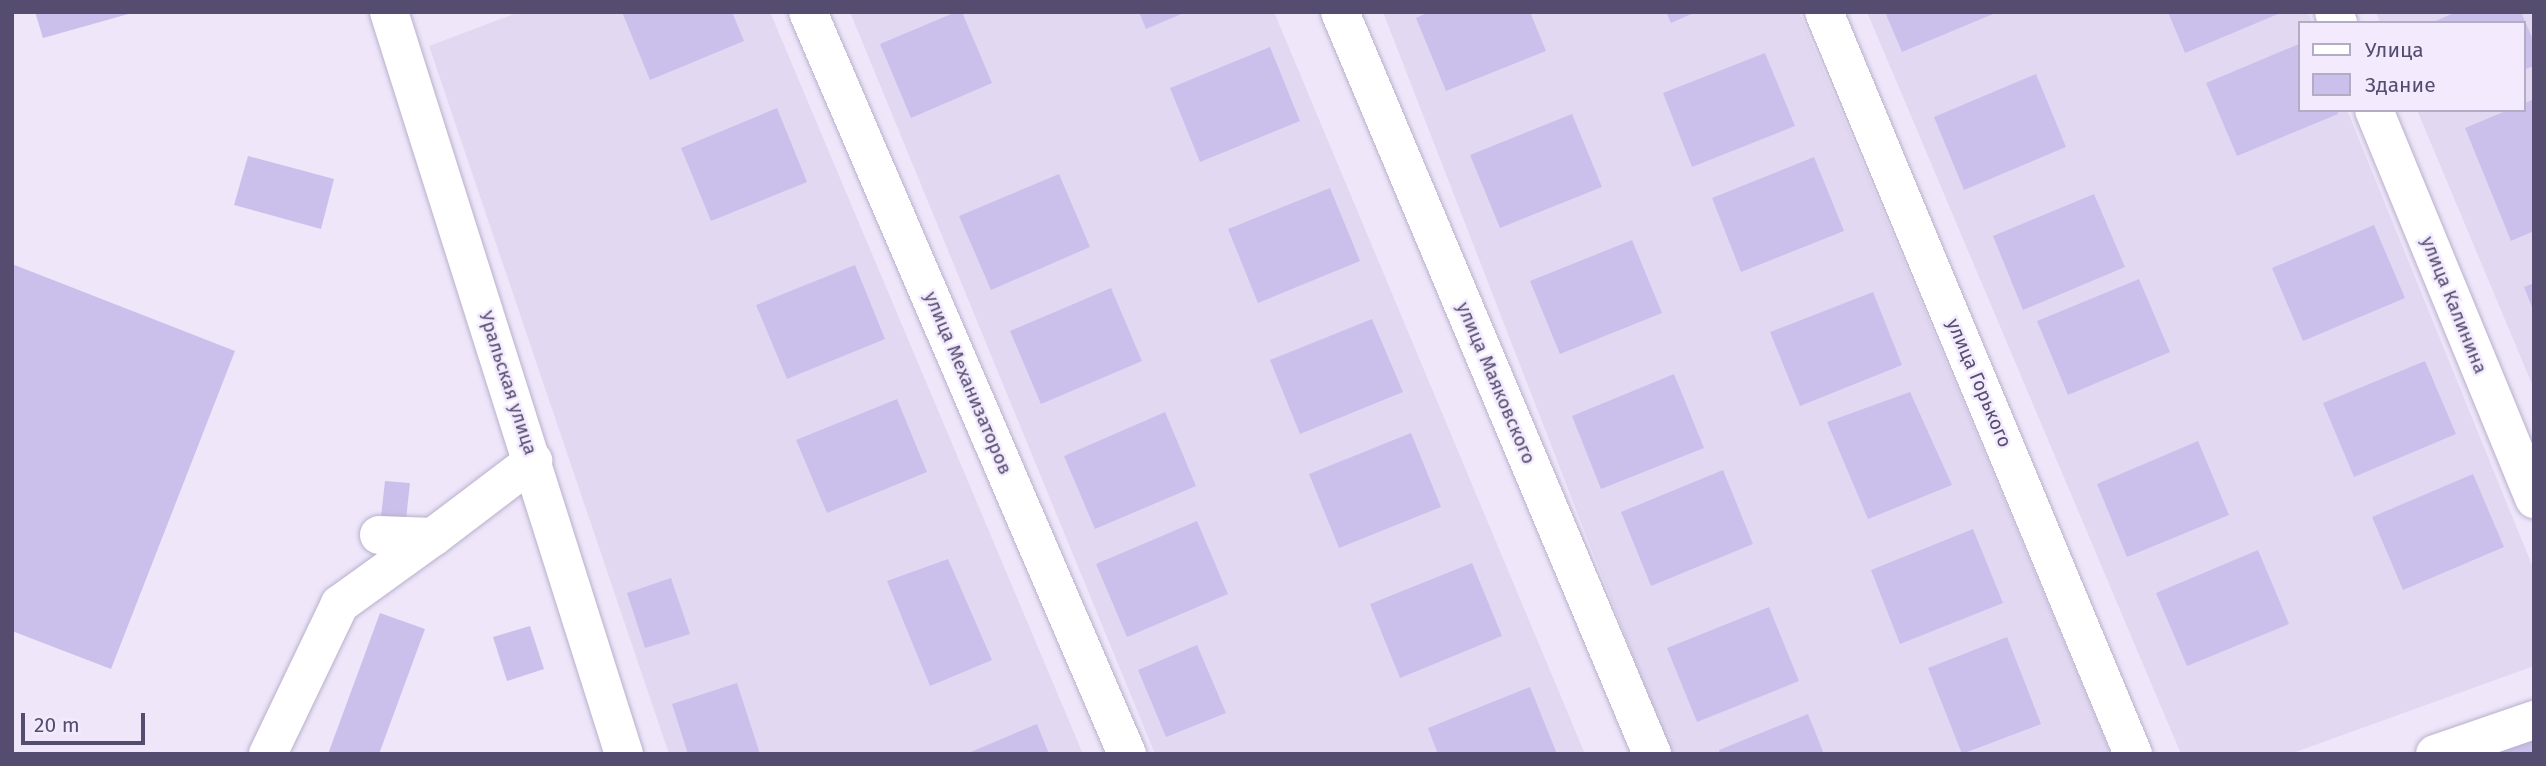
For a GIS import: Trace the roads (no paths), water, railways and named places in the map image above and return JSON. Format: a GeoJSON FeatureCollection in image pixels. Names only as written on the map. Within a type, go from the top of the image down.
{"type":"FeatureCollection","features":[{"type":"Feature","properties":{"kind":"street","name":"улица Механизаторов"},"geometry":{"type":"LineString","coordinates":[[808,12],[1127,754]]}},
{"type":"Feature","properties":{"kind":"street","name":"улица Маяковского"},"geometry":{"type":"LineString","coordinates":[[1340,12],[1652,754]]}},
{"type":"Feature","properties":{"kind":"street","name":"улица Горького"},"geometry":{"type":"LineString","coordinates":[[1824,12],[2133,754]]}},
{"type":"Feature","properties":{"kind":"street","name":"Уральская улица"},"geometry":{"type":"LineString","coordinates":[[397,14],[624,754]]}},
{"type":"Feature","properties":{"kind":"street","name":"улица Калинина"},"geometry":{"type":"LineString","coordinates":[[2375,112],[2534,499]]}},
{"type":"Feature","properties":{"kind":"street"},"geometry":{"type":"LineString","coordinates":[[268,754],[341,604],[533,461]]}},
{"type":"Feature","properties":{"kind":"street"},"geometry":{"type":"LineString","coordinates":[[379,534],[433,537]]}},
{"type":"Feature","properties":{"kind":"street"},"geometry":{"type":"LineString","coordinates":[[2435,754],[2534,720]]}}]}
